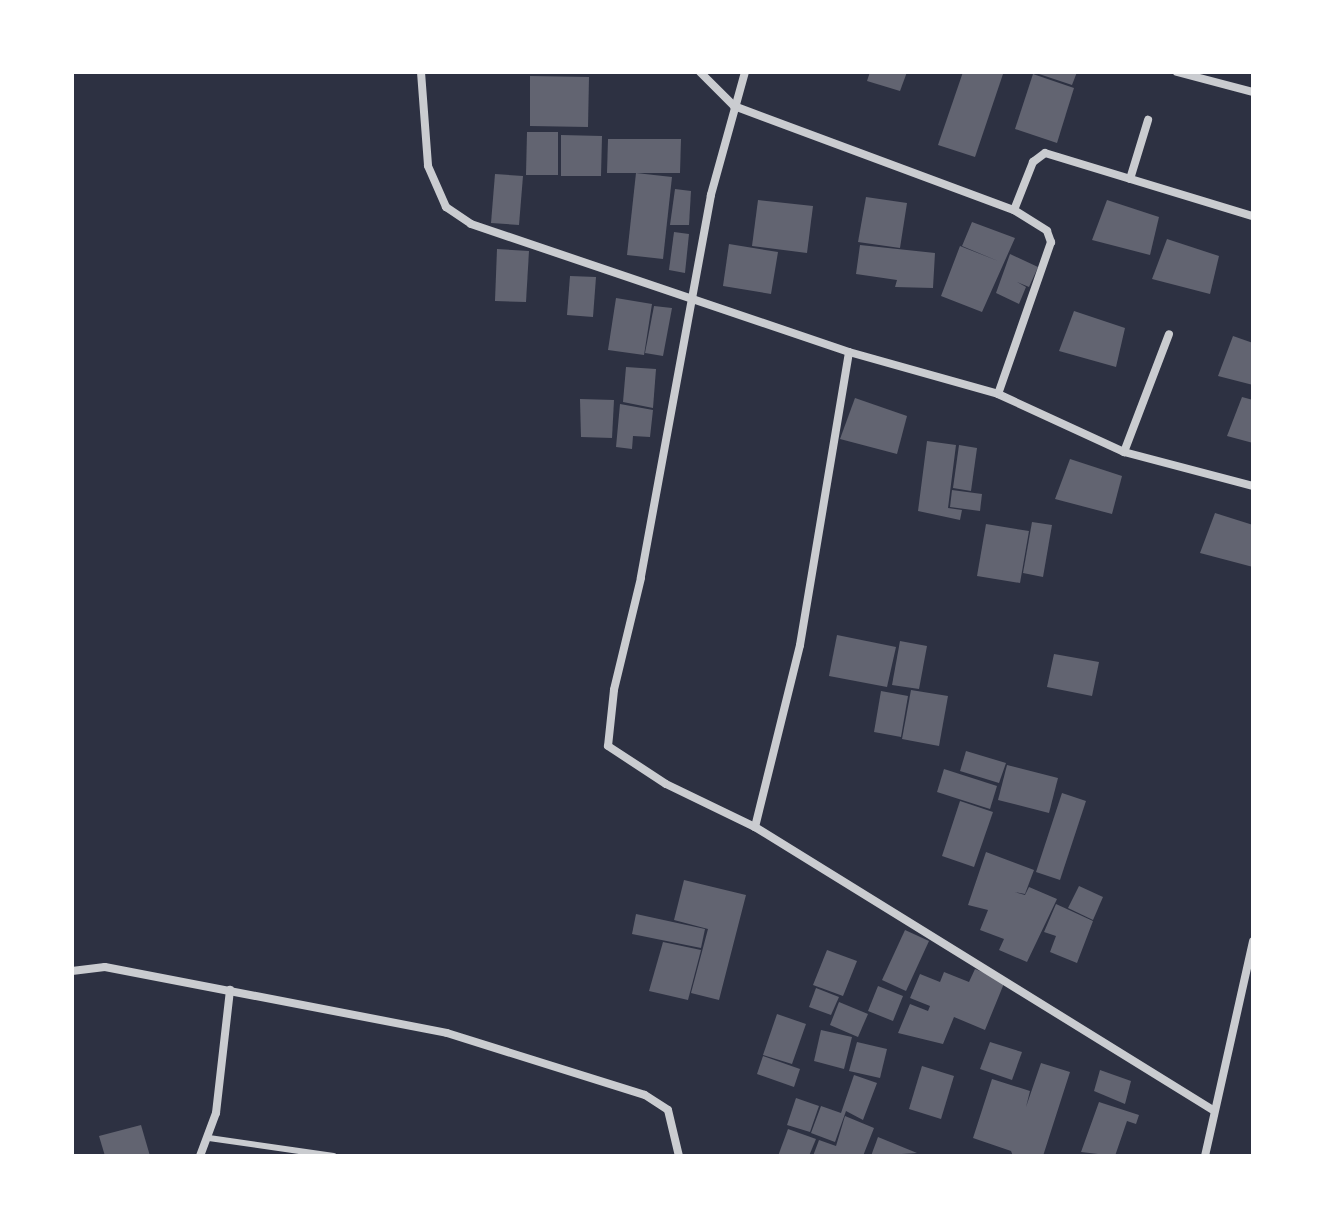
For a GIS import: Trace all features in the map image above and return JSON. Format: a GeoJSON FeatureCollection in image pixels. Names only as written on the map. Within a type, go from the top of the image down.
{"type":"FeatureCollection","features":[{"type":"Feature","properties":{"kind":"street"},"geometry":{"type":"LineString","coordinates":[[421,72],[428,166],[446,207],[471,224],[695,296],[849,352],[998,394],[1124,452],[1253,486]]}},
{"type":"Feature","properties":{"kind":"street"},"geometry":{"type":"LineString","coordinates":[[700,72],[734,106],[1039,222],[1051,242],[998,394]]}},
{"type":"Feature","properties":{"kind":"street"},"geometry":{"type":"LineString","coordinates":[[745,72],[711,195],[695,296],[641,578],[614,690],[608,746],[666,784],[755,827],[1213,1110]]}},
{"type":"Feature","properties":{"kind":"street"},"geometry":{"type":"LineString","coordinates":[[1177,72],[1253,92]]}},
{"type":"Feature","properties":{"kind":"street"},"geometry":{"type":"LineString","coordinates":[[1130,179],[1148,120]]}},
{"type":"Feature","properties":{"kind":"street"},"geometry":{"type":"LineString","coordinates":[[1014,210],[1033,162],[1045,153],[1253,216]]}},
{"type":"Feature","properties":{"kind":"street"},"geometry":{"type":"LineString","coordinates":[[1124,452],[1169,334]]}},
{"type":"Feature","properties":{"kind":"street"},"geometry":{"type":"LineString","coordinates":[[755,827],[800,645],[849,352]]}},
{"type":"Feature","properties":{"kind":"street"},"geometry":{"type":"LineString","coordinates":[[1205,1156],[1253,941]]}},
{"type":"Feature","properties":{"kind":"street"},"geometry":{"type":"LineString","coordinates":[[72,971],[105,967],[447,1033],[645,1095],[668,1110],[679,1156]]}},
{"type":"Feature","properties":{"kind":"street"},"geometry":{"type":"LineString","coordinates":[[200,1156],[216,1113],[230,990]]}},
{"type":"Feature","properties":{"kind":"lane"},"geometry":{"type":"LineString","coordinates":[[209,1138],[334,1156]]}},
{"type":"Feature","properties":{"kind":"building"},"geometry":{"type":"Polygon","coordinates":[[[870,72],[907,72],[900,91],[867,81],[870,72]]]}},
{"type":"Feature","properties":{"kind":"building"},"geometry":{"type":"Polygon","coordinates":[[[963,72],[1003,74],[975,157],[938,145],[963,72]]]}},
{"type":"Feature","properties":{"kind":"building"},"geometry":{"type":"Polygon","coordinates":[[[1033,72],[1077,72],[1072,85],[1033,72]]]}},
{"type":"Feature","properties":{"kind":"building"},"geometry":{"type":"Polygon","coordinates":[[[1033,74],[1074,88],[1057,143],[1015,129],[1033,74]]]}},
{"type":"Feature","properties":{"kind":"building"},"geometry":{"type":"Polygon","coordinates":[[[530,76],[589,77],[588,127],[530,126],[530,76]]]}},
{"type":"Feature","properties":{"kind":"building"},"geometry":{"type":"Polygon","coordinates":[[[527,132],[558,132],[558,175],[526,175],[527,132]]]}},
{"type":"Feature","properties":{"kind":"building"},"geometry":{"type":"Polygon","coordinates":[[[561,135],[602,136],[601,176],[561,176],[561,135]]]}},
{"type":"Feature","properties":{"kind":"building"},"geometry":{"type":"Polygon","coordinates":[[[608,139],[681,139],[680,173],[607,173],[608,139]]]}},
{"type":"Feature","properties":{"kind":"building"},"geometry":{"type":"Polygon","coordinates":[[[636,173],[672,177],[663,259],[627,255],[636,173]]]}},
{"type":"Feature","properties":{"kind":"building"},"geometry":{"type":"Polygon","coordinates":[[[495,174],[523,176],[519,225],[491,223],[495,174]]]}},
{"type":"Feature","properties":{"kind":"building"},"geometry":{"type":"Polygon","coordinates":[[[675,189],[691,191],[689,225],[670,225],[675,189]]]}},
{"type":"Feature","properties":{"kind":"building"},"geometry":{"type":"Polygon","coordinates":[[[866,197],[907,203],[900,248],[858,242],[866,197]]]}},
{"type":"Feature","properties":{"kind":"building"},"geometry":{"type":"Polygon","coordinates":[[[758,200],[813,206],[807,253],[752,246],[758,200]]]}},
{"type":"Feature","properties":{"kind":"building"},"geometry":{"type":"Polygon","coordinates":[[[1107,200],[1159,217],[1150,255],[1092,240],[1107,200]]]}},
{"type":"Feature","properties":{"kind":"building"},"geometry":{"type":"Polygon","coordinates":[[[972,222],[1015,238],[982,312],[941,296],[960,246],[998,261],[962,246],[972,222]]]}},
{"type":"Feature","properties":{"kind":"building"},"geometry":{"type":"Polygon","coordinates":[[[674,232],[689,234],[685,273],[669,270],[674,232]]]}},
{"type":"Feature","properties":{"kind":"building"},"geometry":{"type":"Polygon","coordinates":[[[1167,239],[1219,256],[1210,294],[1152,279],[1167,239]]]}},
{"type":"Feature","properties":{"kind":"building"},"geometry":{"type":"Polygon","coordinates":[[[729,244],[778,252],[771,294],[723,286],[729,244]]]}},
{"type":"Feature","properties":{"kind":"building"},"geometry":{"type":"Polygon","coordinates":[[[860,245],[935,253],[933,288],[895,287],[897,280],[856,274],[860,245]]]}},
{"type":"Feature","properties":{"kind":"building"},"geometry":{"type":"Polygon","coordinates":[[[497,249],[529,251],[526,302],[495,301],[497,249]]]}},
{"type":"Feature","properties":{"kind":"building"},"geometry":{"type":"Polygon","coordinates":[[[1010,254],[1038,267],[1029,287],[1017,282],[1026,287],[1019,304],[996,293],[1010,254]]]}},
{"type":"Feature","properties":{"kind":"building"},"geometry":{"type":"Polygon","coordinates":[[[570,276],[596,277],[593,317],[567,315],[570,276]]]}},
{"type":"Feature","properties":{"kind":"building"},"geometry":{"type":"Polygon","coordinates":[[[616,298],[652,304],[644,355],[608,350],[616,298]]]}},
{"type":"Feature","properties":{"kind":"building"},"geometry":{"type":"Polygon","coordinates":[[[654,306],[672,308],[663,356],[645,353],[654,306]]]}},
{"type":"Feature","properties":{"kind":"building"},"geometry":{"type":"Polygon","coordinates":[[[1074,311],[1125,328],[1116,367],[1059,351],[1074,311]]]}},
{"type":"Feature","properties":{"kind":"building"},"geometry":{"type":"Polygon","coordinates":[[[1233,336],[1253,343],[1253,385],[1218,376],[1233,336]]]}},
{"type":"Feature","properties":{"kind":"building"},"geometry":{"type":"Polygon","coordinates":[[[626,367],[656,369],[653,408],[623,402],[626,367]]]}},
{"type":"Feature","properties":{"kind":"building"},"geometry":{"type":"Polygon","coordinates":[[[1242,397],[1253,400],[1253,443],[1227,436],[1242,397]]]}},
{"type":"Feature","properties":{"kind":"building"},"geometry":{"type":"Polygon","coordinates":[[[855,398],[907,416],[897,454],[840,439],[855,398]]]}},
{"type":"Feature","properties":{"kind":"building"},"geometry":{"type":"Polygon","coordinates":[[[580,399],[614,400],[612,438],[581,437],[580,399]]]}},
{"type":"Feature","properties":{"kind":"building"},"geometry":{"type":"Polygon","coordinates":[[[620,404],[653,410],[650,437],[633,436],[632,449],[616,447],[620,404]]]}},
{"type":"Feature","properties":{"kind":"building"},"geometry":{"type":"Polygon","coordinates":[[[927,441],[956,445],[948,508],[962,510],[960,520],[918,511],[927,441]]]}},
{"type":"Feature","properties":{"kind":"building"},"geometry":{"type":"Polygon","coordinates":[[[959,445],[977,448],[971,491],[953,488],[959,445]]]}},
{"type":"Feature","properties":{"kind":"building"},"geometry":{"type":"Polygon","coordinates":[[[1070,459],[1122,476],[1112,514],[1055,499],[1070,459]]]}},
{"type":"Feature","properties":{"kind":"building"},"geometry":{"type":"Polygon","coordinates":[[[952,490],[982,494],[980,511],[950,507],[952,490]]]}},
{"type":"Feature","properties":{"kind":"building"},"geometry":{"type":"Polygon","coordinates":[[[1215,513],[1253,525],[1253,567],[1200,553],[1215,513]]]}},
{"type":"Feature","properties":{"kind":"building"},"geometry":{"type":"Polygon","coordinates":[[[1032,522],[1052,525],[1043,577],[1023,573],[1032,522]]]}},
{"type":"Feature","properties":{"kind":"building"},"geometry":{"type":"Polygon","coordinates":[[[986,524],[1029,531],[1020,583],[977,576],[986,524]]]}},
{"type":"Feature","properties":{"kind":"building"},"geometry":{"type":"Polygon","coordinates":[[[837,635],[896,647],[887,687],[829,676],[837,635]]]}},
{"type":"Feature","properties":{"kind":"building"},"geometry":{"type":"Polygon","coordinates":[[[900,641],[927,646],[919,689],[892,685],[900,641]]]}},
{"type":"Feature","properties":{"kind":"building"},"geometry":{"type":"Polygon","coordinates":[[[1054,654],[1099,662],[1092,696],[1047,687],[1054,654]]]}},
{"type":"Feature","properties":{"kind":"building"},"geometry":{"type":"Polygon","coordinates":[[[911,690],[948,696],[939,746],[902,739],[911,690]]]}},
{"type":"Feature","properties":{"kind":"building"},"geometry":{"type":"Polygon","coordinates":[[[881,691],[908,696],[901,737],[874,732],[881,691]]]}},
{"type":"Feature","properties":{"kind":"building"},"geometry":{"type":"Polygon","coordinates":[[[966,751],[1006,763],[999,783],[960,771],[966,751]]]}},
{"type":"Feature","properties":{"kind":"building"},"geometry":{"type":"Polygon","coordinates":[[[1007,765],[1058,778],[1049,813],[998,800],[1007,765]]]}},
{"type":"Feature","properties":{"kind":"building"},"geometry":{"type":"Polygon","coordinates":[[[944,769],[997,786],[990,809],[937,792],[944,769]]]}},
{"type":"Feature","properties":{"kind":"building"},"geometry":{"type":"Polygon","coordinates":[[[1062,793],[1086,801],[1060,880],[1036,872],[1062,793]]]}},
{"type":"Feature","properties":{"kind":"building"},"geometry":{"type":"Polygon","coordinates":[[[960,801],[993,812],[974,867],[942,856],[960,801]]]}},
{"type":"Feature","properties":{"kind":"building"},"geometry":{"type":"Polygon","coordinates":[[[986,852],[1034,870],[1025,894],[1014,892],[1025,895],[1029,887],[1057,899],[1027,962],[999,950],[1004,939],[980,930],[988,910],[968,905],[986,852]]]}},
{"type":"Feature","properties":{"kind":"building"},"geometry":{"type":"Polygon","coordinates":[[[684,880],[746,895],[719,1000],[691,993],[708,929],[674,920],[684,880]]]}},
{"type":"Feature","properties":{"kind":"building"},"geometry":{"type":"Polygon","coordinates":[[[1079,886],[1103,897],[1093,920],[1068,908],[1079,886]]]}},
{"type":"Feature","properties":{"kind":"building"},"geometry":{"type":"Polygon","coordinates":[[[1056,904],[1093,921],[1077,963],[1050,952],[1056,936],[1044,932],[1056,904]]]}},
{"type":"Feature","properties":{"kind":"building"},"geometry":{"type":"Polygon","coordinates":[[[636,914],[705,929],[701,948],[632,934],[636,914]]]}},
{"type":"Feature","properties":{"kind":"building"},"geometry":{"type":"Polygon","coordinates":[[[905,930],[929,941],[906,991],[882,980],[905,930]]]}},
{"type":"Feature","properties":{"kind":"building"},"geometry":{"type":"Polygon","coordinates":[[[663,942],[701,950],[688,1000],[649,991],[663,942]]]}},
{"type":"Feature","properties":{"kind":"building"},"geometry":{"type":"Polygon","coordinates":[[[827,950],[857,961],[843,996],[813,985],[827,950]]]}},
{"type":"Feature","properties":{"kind":"building"},"geometry":{"type":"Polygon","coordinates":[[[975,969],[1005,981],[985,1030],[954,1017],[943,1044],[898,1033],[910,1004],[928,1011],[930,1006],[910,998],[920,974],[940,982],[944,972],[969,982],[975,969]]]}},
{"type":"Feature","properties":{"kind":"building"},"geometry":{"type":"Polygon","coordinates":[[[878,986],[903,996],[893,1021],[868,1011],[878,986]]]}},
{"type":"Feature","properties":{"kind":"building"},"geometry":{"type":"Polygon","coordinates":[[[816,988],[839,997],[831,1015],[809,1007],[816,988]]]}},
{"type":"Feature","properties":{"kind":"building"},"geometry":{"type":"Polygon","coordinates":[[[839,1002],[868,1014],[858,1037],[830,1025],[839,1002]]]}},
{"type":"Feature","properties":{"kind":"building"},"geometry":{"type":"Polygon","coordinates":[[[777,1014],[806,1024],[792,1064],[763,1055],[777,1014]]]}},
{"type":"Feature","properties":{"kind":"building"},"geometry":{"type":"Polygon","coordinates":[[[821,1030],[852,1037],[844,1069],[814,1061],[821,1030]]]}},
{"type":"Feature","properties":{"kind":"building"},"geometry":{"type":"Polygon","coordinates":[[[857,1042],[887,1049],[880,1078],[849,1071],[857,1042]]]}},
{"type":"Feature","properties":{"kind":"building"},"geometry":{"type":"Polygon","coordinates":[[[990,1042],[1022,1052],[1012,1080],[980,1069],[990,1042]]]}},
{"type":"Feature","properties":{"kind":"building"},"geometry":{"type":"Polygon","coordinates":[[[763,1056],[800,1069],[794,1087],[757,1074],[763,1056]]]}},
{"type":"Feature","properties":{"kind":"building"},"geometry":{"type":"Polygon","coordinates":[[[1041,1063],[1070,1072],[1043,1156],[1013,1156],[1011,1151],[973,1138],[992,1079],[1030,1091],[1026,1107],[1041,1063]]]}},
{"type":"Feature","properties":{"kind":"building"},"geometry":{"type":"Polygon","coordinates":[[[922,1066],[954,1076],[941,1119],[909,1109],[922,1066]]]}},
{"type":"Feature","properties":{"kind":"building"},"geometry":{"type":"Polygon","coordinates":[[[1100,1070],[1131,1081],[1125,1104],[1094,1091],[1100,1070]]]}},
{"type":"Feature","properties":{"kind":"building"},"geometry":{"type":"Polygon","coordinates":[[[854,1075],[877,1083],[863,1120],[846,1111],[835,1142],[811,1133],[821,1106],[841,1113],[854,1075]]]}},
{"type":"Feature","properties":{"kind":"building"},"geometry":{"type":"Polygon","coordinates":[[[796,1098],[819,1106],[810,1132],[787,1125],[796,1098]]]}},
{"type":"Feature","properties":{"kind":"building"},"geometry":{"type":"Polygon","coordinates":[[[1099,1102],[1139,1115],[1136,1124],[1127,1121],[1115,1156],[1081,1152],[1099,1102]]]}},
{"type":"Feature","properties":{"kind":"building"},"geometry":{"type":"Polygon","coordinates":[[[845,1116],[874,1128],[863,1156],[813,1156],[819,1140],[836,1146],[845,1116]]]}},
{"type":"Feature","properties":{"kind":"building"},"geometry":{"type":"Polygon","coordinates":[[[141,1125],[150,1156],[105,1156],[99,1136],[141,1125]]]}},
{"type":"Feature","properties":{"kind":"building"},"geometry":{"type":"Polygon","coordinates":[[[788,1129],[816,1139],[809,1156],[778,1156],[788,1129]]]}},
{"type":"Feature","properties":{"kind":"building"},"geometry":{"type":"Polygon","coordinates":[[[878,1137],[917,1153],[871,1156],[878,1137]]]}}]}
